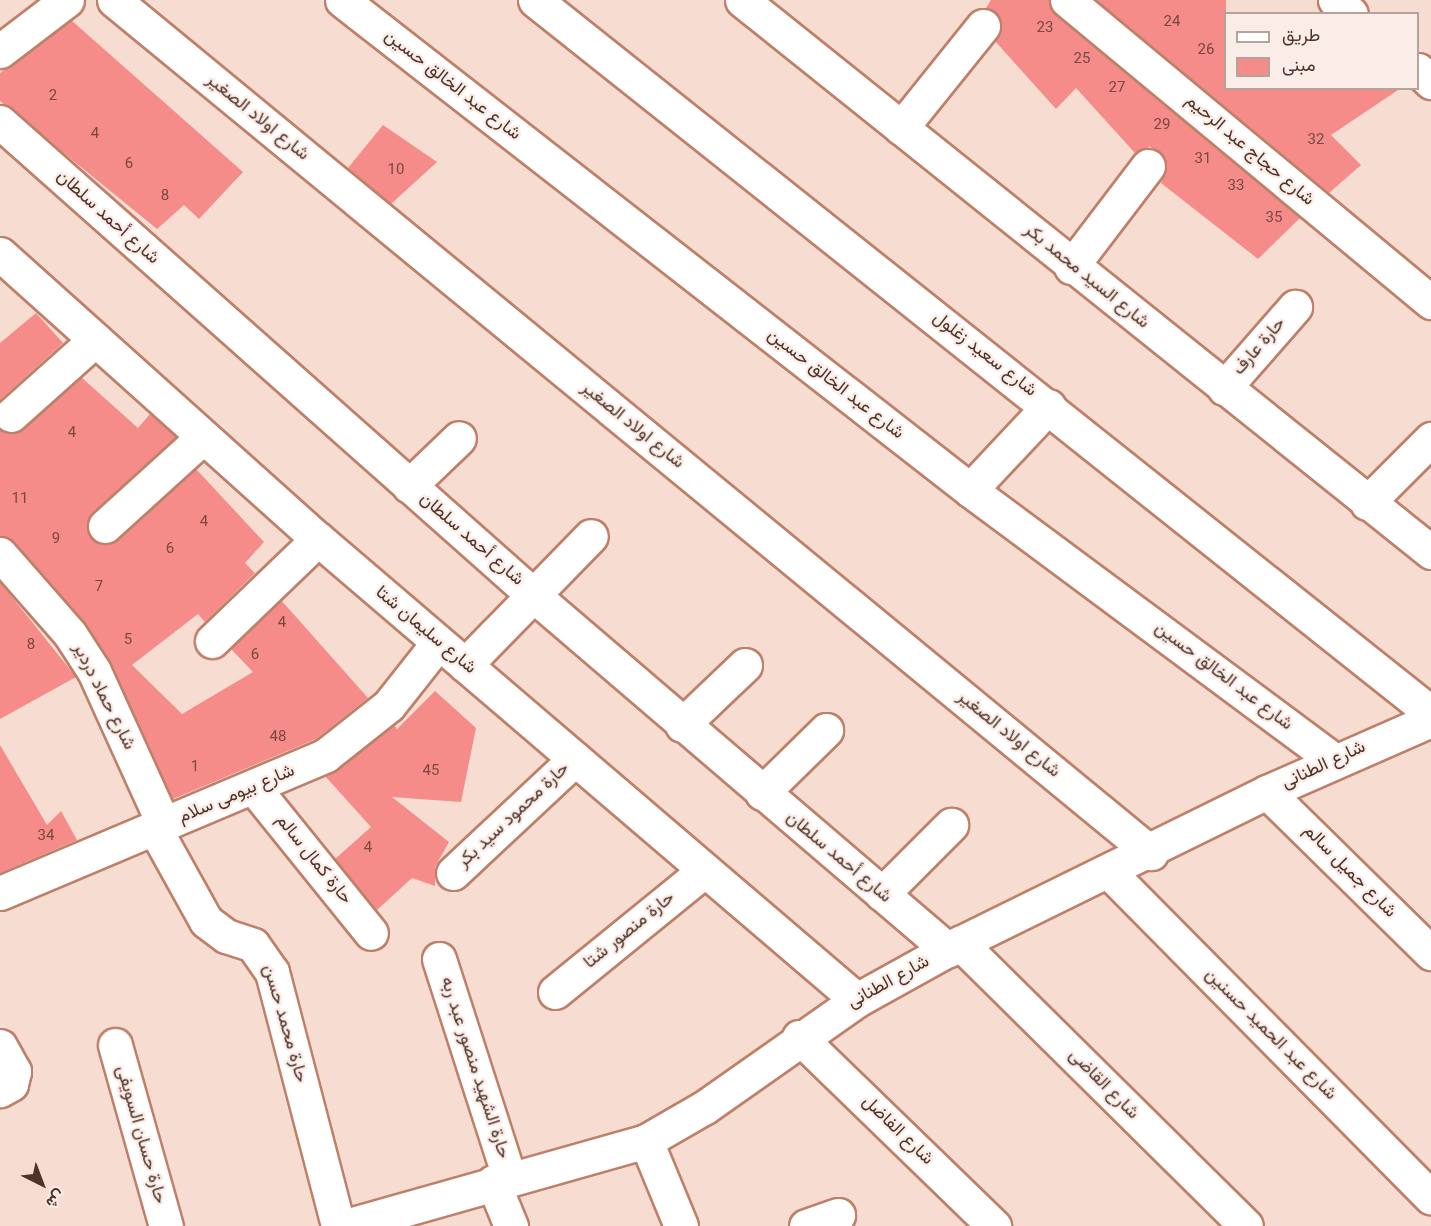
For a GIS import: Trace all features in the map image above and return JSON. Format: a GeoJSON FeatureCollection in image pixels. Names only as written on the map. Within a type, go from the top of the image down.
{"type":"FeatureCollection","features":[{"type":"Feature","properties":{"kind":"street","name":"شارع اولاد الصغير"},"geometry":{"type":"LineString","coordinates":[[114,0],[1151,853]]}},
{"type":"Feature","properties":{"kind":"street","name":"شارع عبد الخالق حسين"},"geometry":{"type":"LineString","coordinates":[[342,0],[970,490],[1334,760]]}},
{"type":"Feature","properties":{"kind":"street","name":"شارع سعيد زغلول"},"geometry":{"type":"LineString","coordinates":[[535,0],[1049,406],[1428,723]]}},
{"type":"Feature","properties":{"kind":"street","name":"شارع السيد محمد بكر"},"geometry":{"type":"LineString","coordinates":[[742,0],[1071,267],[1431,552]]}},
{"type":"Feature","properties":{"kind":"street","name":"شارع حجاج عبد الرحيم"},"geometry":{"type":"LineString","coordinates":[[1067,0],[1431,302]]}},
{"type":"Feature","properties":{"kind":"street"},"geometry":{"type":"LineString","coordinates":[[1335,0],[1349,12]]}},
{"type":"Feature","properties":{"kind":"street"},"geometry":{"type":"LineString","coordinates":[[0,51],[45,5]]}},
{"type":"Feature","properties":{"kind":"street"},"geometry":{"type":"LineString","coordinates":[[901,128],[982,26]]}},
{"type":"Feature","properties":{"kind":"street"},"geometry":{"type":"LineString","coordinates":[[1419,71],[1431,82]]}},
{"type":"Feature","properties":{"kind":"street","name":"شارع أحمد سلطان"},"geometry":{"type":"LineString","coordinates":[[0,122],[682,725],[882,894],[954,947]]}},
{"type":"Feature","properties":{"kind":"street"},"geometry":{"type":"LineString","coordinates":[[1071,267],[1148,166]]}},
{"type":"Feature","properties":{"kind":"street","name":"شارع سليمان شتا"},"geometry":{"type":"LineString","coordinates":[[0,255],[318,539],[857,1000]]}},
{"type":"Feature","properties":{"kind":"street","name":"حارة عارف"},"geometry":{"type":"LineString","coordinates":[[1224,388],[1295,307]]}},
{"type":"Feature","properties":{"kind":"street"},"geometry":{"type":"LineString","coordinates":[[10,415],[95,340]]}},
{"type":"Feature","properties":{"kind":"street"},"geometry":{"type":"LineString","coordinates":[[970,490],[1049,406]]}},
{"type":"Feature","properties":{"kind":"street"},"geometry":{"type":"LineString","coordinates":[[105,526],[203,437]]}},
{"type":"Feature","properties":{"kind":"street"},"geometry":{"type":"LineString","coordinates":[[409,486],[459,438]]}},
{"type":"Feature","properties":{"kind":"street"},"geometry":{"type":"LineString","coordinates":[[1367,502],[1431,439]]}},
{"type":"Feature","properties":{"kind":"street"},"geometry":{"type":"LineString","coordinates":[[465,665],[591,536]]}},
{"type":"Feature","properties":{"kind":"street"},"geometry":{"type":"LineString","coordinates":[[212,641],[318,539]]}},
{"type":"Feature","properties":{"kind":"street","name":"شارع حماد دردير"},"geometry":{"type":"LineString","coordinates":[[0,554],[57,617],[94,671],[160,827]]}},
{"type":"Feature","properties":{"kind":"street","name":"شارع بيومى سلام"},"geometry":{"type":"LineString","coordinates":[[0,893],[300,769],[359,732],[402,690],[438,643]]}},
{"type":"Feature","properties":{"kind":"street"},"geometry":{"type":"LineString","coordinates":[[682,725],[745,665]]}},
{"type":"Feature","properties":{"kind":"street","name":"شارع الطنانى"},"geometry":{"type":"LineString","coordinates":[[346,1226],[501,1179],[646,1141],[705,1107],[799,1037],[857,1000],[954,947],[1151,853],[1267,792],[1334,760],[1428,723]]}},
{"type":"Feature","properties":{"kind":"street"},"geometry":{"type":"LineString","coordinates":[[762,793],[826,730]]}},
{"type":"Feature","properties":{"kind":"street","name":"حارة محمود سيد بكر"},"geometry":{"type":"LineString","coordinates":[[453,873],[575,759]]}},
{"type":"Feature","properties":{"kind":"street","name":"حارة كمال سالم"},"geometry":{"type":"LineString","coordinates":[[254,788],[371,933]]}},
{"type":"Feature","properties":{"kind":"street","name":"شارع جميل سالم"},"geometry":{"type":"LineString","coordinates":[[1267,792],[1431,953]]}},
{"type":"Feature","properties":{"kind":"street"},"geometry":{"type":"LineString","coordinates":[[882,894],[951,825]]}},
{"type":"Feature","properties":{"kind":"street","name":"حارة محمد حسن"},"geometry":{"type":"LineString","coordinates":[[160,827],[206,921],[226,936],[253,945],[272,972],[338,1226]]}},
{"type":"Feature","properties":{"kind":"street","name":"حارة منصور شتا"},"geometry":{"type":"LineString","coordinates":[[555,992],[705,870]]}},
{"type":"Feature","properties":{"kind":"street","name":"شارع عبد الحميد حسنين"},"geometry":{"type":"LineString","coordinates":[[1109,872],[1431,1197]]}},
{"type":"Feature","properties":{"kind":"street","name":"شارع القاضى"},"geometry":{"type":"LineString","coordinates":[[954,947],[1246,1226]]}},
{"type":"Feature","properties":{"kind":"street","name":"حارة الشهيد منصور عبد ربه"},"geometry":{"type":"LineString","coordinates":[[439,959],[501,1179],[511,1226]]}},
{"type":"Feature","properties":{"kind":"street","name":"شارع الفاضل"},"geometry":{"type":"LineString","coordinates":[[799,1037],[994,1226]]}},
{"type":"Feature","properties":{"kind":"street","name":"حارة حسان السويفى"},"geometry":{"type":"LineString","coordinates":[[115,1045],[166,1226]]}},
{"type":"Feature","properties":{"kind":"street"},"geometry":{"type":"LineString","coordinates":[[0,1046],[15,1071],[11,1084],[0,1090]]}},
{"type":"Feature","properties":{"kind":"street"},"geometry":{"type":"LineString","coordinates":[[646,1141],[681,1226]]}},
{"type":"Feature","properties":{"kind":"street"},"geometry":{"type":"LineString","coordinates":[[806,1226],[838,1215]]}},
{"type":"Feature","properties":{"kind":"building"},"geometry":{"type":"Polygon","coordinates":[[[991,0],[1049,0],[1055,14],[1300,218],[1258,259],[1161,183],[1167,168],[1160,152],[1150,147],[1135,153],[1076,88],[1056,109],[995,41],[1002,28],[995,12],[986,8],[991,0]]]}},
{"type":"Feature","properties":{"kind":"building"},"geometry":{"type":"Polygon","coordinates":[[[1096,0],[1226,0],[1224,90],[1398,90],[1331,135],[1361,165],[1329,193],[1096,0]]]}},
{"type":"Feature","properties":{"kind":"building"},"geometry":{"type":"Polygon","coordinates":[[[71,20],[243,172],[199,219],[184,205],[157,229],[0,101],[0,73],[71,20]]]}},
{"type":"Feature","properties":{"kind":"building"},"geometry":{"type":"Polygon","coordinates":[[[383,125],[437,162],[391,204],[348,168],[383,125]]]}},
{"type":"Feature","properties":{"kind":"building"},"geometry":{"type":"Polygon","coordinates":[[[36,313],[63,343],[0,400],[0,343],[36,313]]]}},
{"type":"Feature","properties":{"kind":"building"},"geometry":{"type":"Polygon","coordinates":[[[81,377],[138,428],[150,414],[176,437],[92,513],[87,529],[92,539],[100,544],[117,540],[196,469],[264,542],[245,563],[255,573],[205,622],[198,614],[132,665],[182,714],[253,672],[231,649],[281,600],[368,698],[316,739],[173,799],[111,663],[86,624],[14,542],[0,536],[0,430],[23,429],[81,377]]]}},
{"type":"Feature","properties":{"kind":"building"},"geometry":{"type":"Polygon","coordinates":[[[0,582],[76,677],[0,719],[0,582]]]}},
{"type":"Feature","properties":{"kind":"building"},"geometry":{"type":"Polygon","coordinates":[[[435,691],[476,728],[461,802],[392,797],[449,842],[435,867],[435,886],[412,878],[377,910],[335,859],[371,827],[325,776],[394,725],[397,729],[435,691]]]}},
{"type":"Feature","properties":{"kind":"building"},"geometry":{"type":"Polygon","coordinates":[[[0,745],[47,825],[61,811],[77,840],[0,873],[0,745]]]}}]}
